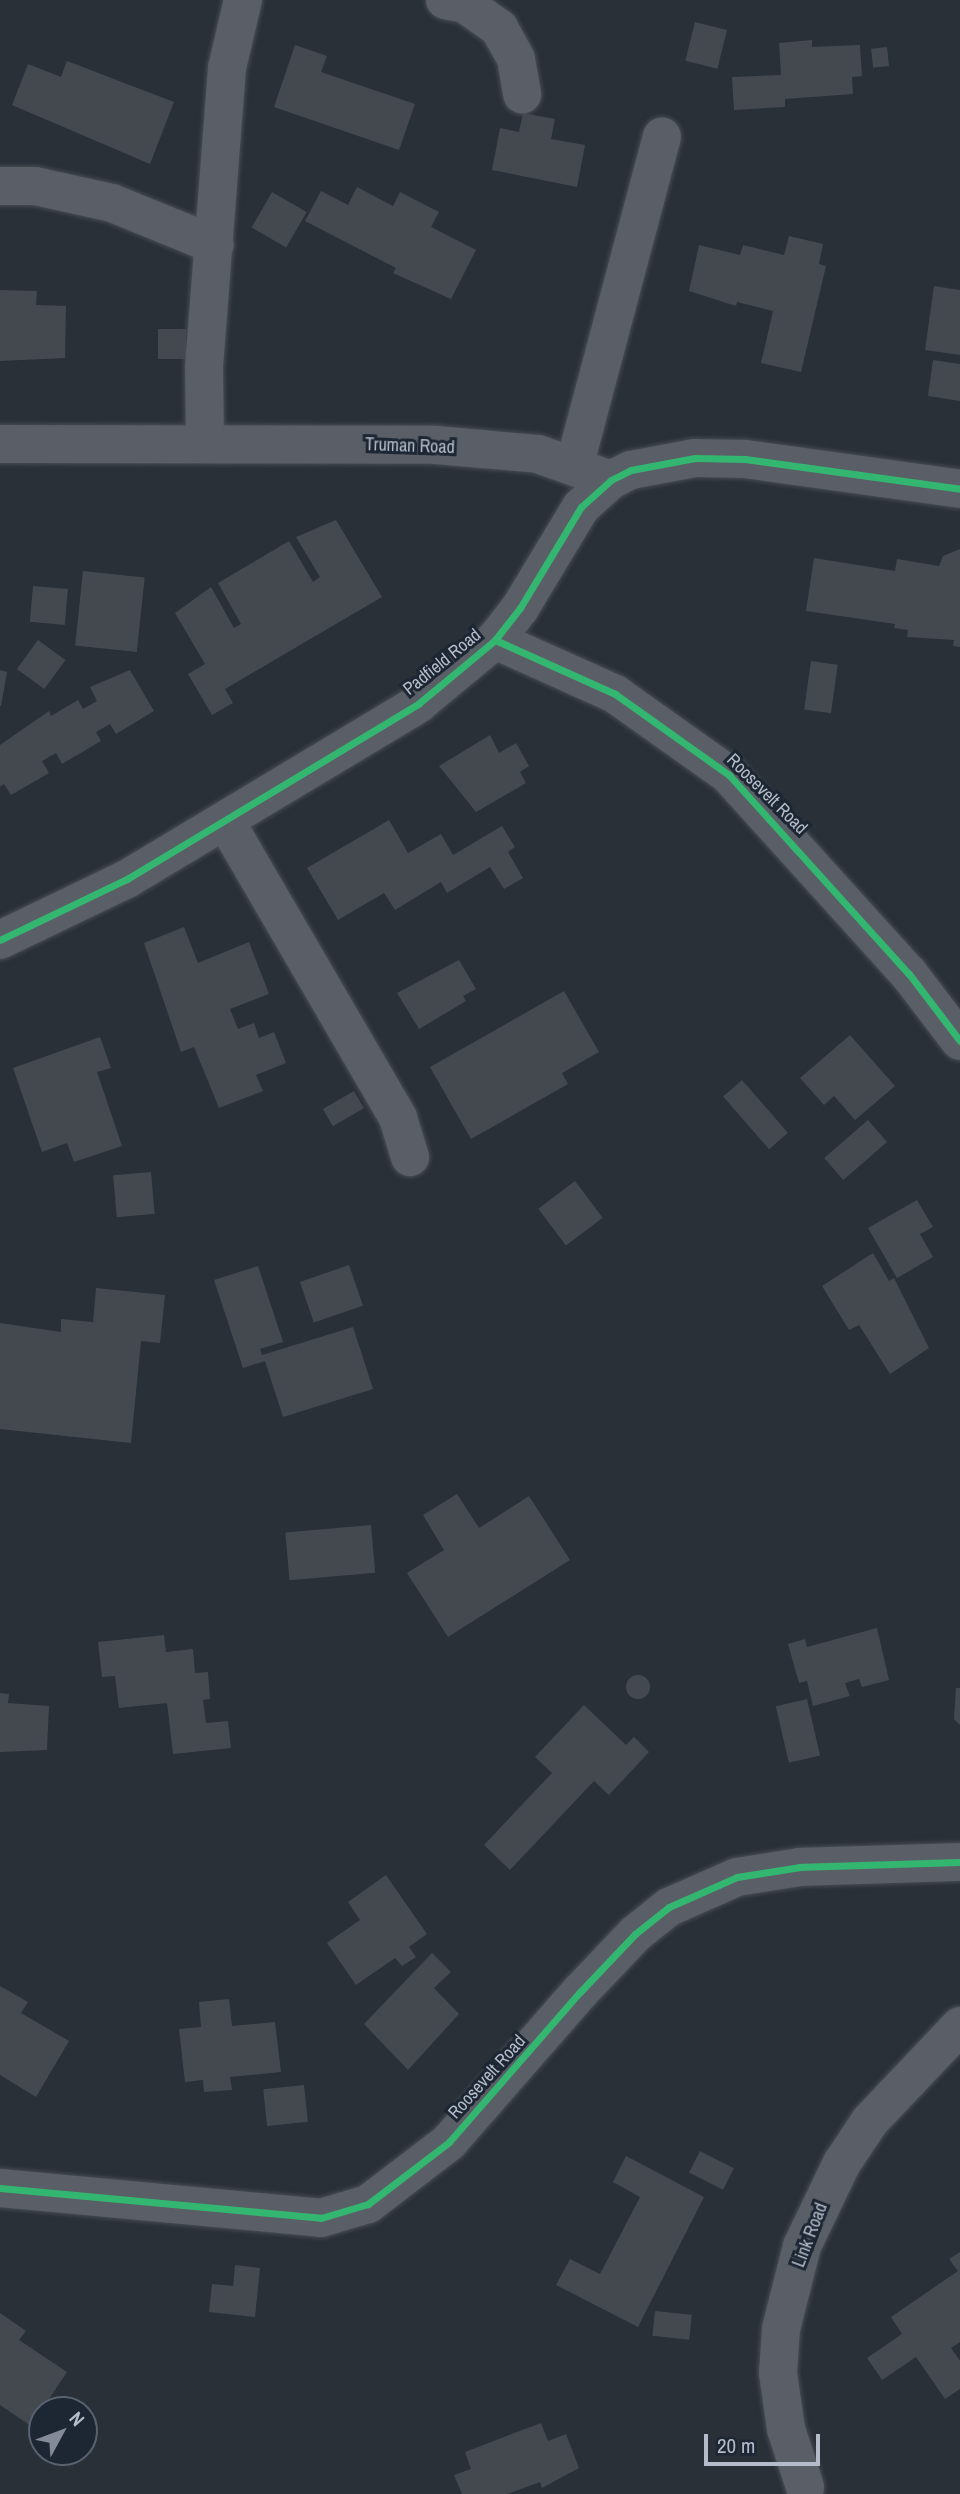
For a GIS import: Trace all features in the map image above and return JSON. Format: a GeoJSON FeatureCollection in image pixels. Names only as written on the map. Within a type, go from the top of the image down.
{"type":"FeatureCollection","features":[{"type":"Feature","properties":{"kind":"street"},"geometry":{"type":"LineString","coordinates":[[205,444],[204,367],[227,68],[243,0]]}},
{"type":"Feature","properties":{"kind":"street"},"geometry":{"type":"LineString","coordinates":[[445,0],[464,4],[499,28],[516,59],[522,94]]}},
{"type":"Feature","properties":{"kind":"street"},"geometry":{"type":"LineString","coordinates":[[574,467],[662,137]]}},
{"type":"Feature","properties":{"kind":"street"},"geometry":{"type":"LineString","coordinates":[[0,186],[35,186],[112,202],[215,245]]}},
{"type":"Feature","properties":{"kind":"street","name":"Truman Road"},"geometry":{"type":"LineString","coordinates":[[0,444],[436,445],[538,454],[611,480]]}},
{"type":"Feature","properties":{"kind":"street","name":"Padfield Road"},"geometry":{"type":"LineString","coordinates":[[0,940],[78,905],[226,822],[418,704],[495,640],[546,568],[565,529],[611,480],[653,464],[745,459],[960,489]]}},
{"type":"Feature","properties":{"kind":"street","name":"Roosevelt Road"},"geometry":{"type":"LineString","coordinates":[[495,640],[615,694],[729,775],[909,974],[960,1041]]}},
{"type":"Feature","properties":{"kind":"street"},"geometry":{"type":"LineString","coordinates":[[226,822],[398,1118],[410,1157]]}},
{"type":"Feature","properties":{"kind":"street","name":"Roosevelt Road"},"geometry":{"type":"LineString","coordinates":[[0,2188],[320,2218],[368,2204],[449,2142],[580,1992],[635,1934],[669,1907],[737,1877],[800,1867],[960,1863]]}},
{"type":"Feature","properties":{"kind":"street","name":"Link Road"},"geometry":{"type":"LineString","coordinates":[[801,2492],[789,2441],[778,2372],[781,2329],[802,2246],[842,2163],[870,2121],[960,2026]]}},
{"type":"Feature","properties":{"kind":"building"},"geometry":{"type":"Polygon","coordinates":[[[695,22],[727,30],[717,69],[685,61],[695,22]]]}},
{"type":"Feature","properties":{"kind":"building"},"geometry":{"type":"Polygon","coordinates":[[[812,40],[812,47],[860,45],[862,76],[852,77],[853,94],[785,99],[785,107],[734,110],[732,77],[781,75],[779,43],[812,40]]]}},
{"type":"Feature","properties":{"kind":"building"},"geometry":{"type":"Polygon","coordinates":[[[295,45],[327,56],[321,72],[415,104],[399,150],[274,107],[295,45]]]}},
{"type":"Feature","properties":{"kind":"building"},"geometry":{"type":"Polygon","coordinates":[[[887,47],[889,66],[873,68],[871,49],[887,47]]]}},
{"type":"Feature","properties":{"kind":"building"},"geometry":{"type":"Polygon","coordinates":[[[67,61],[174,102],[150,164],[12,105],[28,64],[61,77],[67,61]]]}},
{"type":"Feature","properties":{"kind":"building"},"geometry":{"type":"Polygon","coordinates":[[[523,113],[555,119],[551,139],[585,145],[577,187],[492,170],[500,128],[519,132],[523,113]]]}},
{"type":"Feature","properties":{"kind":"building"},"geometry":{"type":"Polygon","coordinates":[[[357,187],[393,206],[400,192],[439,212],[431,227],[476,250],[451,299],[393,273],[396,268],[305,221],[321,191],[348,205],[357,187]]]}},
{"type":"Feature","properties":{"kind":"building"},"geometry":{"type":"Polygon","coordinates":[[[272,192],[307,212],[286,248],[252,228],[272,192]]]}},
{"type":"Feature","properties":{"kind":"building"},"geometry":{"type":"Polygon","coordinates":[[[789,236],[823,244],[819,264],[826,266],[801,372],[761,363],[773,311],[737,302],[736,306],[689,291],[699,245],[740,255],[743,245],[784,255],[789,236]]]}},
{"type":"Feature","properties":{"kind":"building"},"geometry":{"type":"Polygon","coordinates":[[[934,286],[960,290],[960,355],[925,350],[934,286]]]}},
{"type":"Feature","properties":{"kind":"building"},"geometry":{"type":"Polygon","coordinates":[[[0,290],[37,291],[36,305],[66,306],[65,358],[0,361],[0,290]]]}},
{"type":"Feature","properties":{"kind":"building"},"geometry":{"type":"Polygon","coordinates":[[[158,329],[186,329],[186,359],[158,359],[158,329]]]}},
{"type":"Feature","properties":{"kind":"building"},"geometry":{"type":"Polygon","coordinates":[[[933,360],[960,364],[960,401],[928,396],[933,360]]]}},
{"type":"Feature","properties":{"kind":"building"},"geometry":{"type":"Polygon","coordinates":[[[336,520],[382,597],[225,689],[233,703],[212,715],[188,674],[205,664],[175,613],[211,587],[234,628],[241,624],[218,583],[289,541],[313,582],[320,577],[296,537],[336,520]]]}},
{"type":"Feature","properties":{"kind":"building"},"geometry":{"type":"Polygon","coordinates":[[[960,549],[960,647],[953,646],[954,640],[907,637],[908,630],[894,628],[895,624],[806,611],[814,558],[895,571],[897,559],[939,566],[943,556],[960,549]]]}},
{"type":"Feature","properties":{"kind":"building"},"geometry":{"type":"Polygon","coordinates":[[[83,571],[145,577],[137,652],[75,646],[83,571]]]}},
{"type":"Feature","properties":{"kind":"building"},"geometry":{"type":"Polygon","coordinates":[[[33,586],[68,589],[65,625],[30,622],[33,586]]]}},
{"type":"Feature","properties":{"kind":"building"},"geometry":{"type":"Polygon","coordinates":[[[38,640],[66,660],[44,689],[17,669],[38,640]]]}},
{"type":"Feature","properties":{"kind":"building"},"geometry":{"type":"Polygon","coordinates":[[[811,661],[838,665],[831,713],[804,710],[811,661]]]}},
{"type":"Feature","properties":{"kind":"building"},"geometry":{"type":"Polygon","coordinates":[[[0,670],[7,672],[1,706],[0,706],[0,670]]]}},
{"type":"Feature","properties":{"kind":"building"},"geometry":{"type":"Polygon","coordinates":[[[130,670],[154,711],[116,734],[110,724],[96,732],[101,741],[62,764],[56,753],[42,761],[49,773],[11,795],[4,784],[0,787],[0,745],[49,711],[51,716],[78,700],[83,709],[97,701],[90,687],[130,670]]]}},
{"type":"Feature","properties":{"kind":"building"},"geometry":{"type":"Polygon","coordinates":[[[490,735],[499,753],[516,743],[529,766],[520,772],[526,783],[476,812],[439,766],[490,735]]]}},
{"type":"Feature","properties":{"kind":"building"},"geometry":{"type":"Polygon","coordinates":[[[389,820],[408,853],[441,834],[453,855],[502,826],[515,847],[508,852],[523,878],[504,889],[490,867],[447,893],[441,882],[395,910],[384,893],[338,920],[307,868],[389,820]]]}},
{"type":"Feature","properties":{"kind":"building"},"geometry":{"type":"Polygon","coordinates":[[[184,927],[198,963],[249,942],[269,994],[230,1009],[238,1029],[254,1023],[259,1038],[274,1032],[286,1063],[256,1075],[263,1091],[219,1108],[194,1047],[181,1052],[144,943],[184,927]]]}},
{"type":"Feature","properties":{"kind":"building"},"geometry":{"type":"Polygon","coordinates":[[[459,960],[476,989],[463,996],[466,1001],[419,1029],[397,993],[459,960]]]}},
{"type":"Feature","properties":{"kind":"building"},"geometry":{"type":"Polygon","coordinates":[[[564,991],[599,1052],[562,1073],[568,1084],[471,1139],[430,1067],[564,991]]]}},
{"type":"Feature","properties":{"kind":"building"},"geometry":{"type":"Polygon","coordinates":[[[850,1035],[895,1086],[855,1120],[834,1096],[824,1105],[800,1078],[850,1035]]]}},
{"type":"Feature","properties":{"kind":"building"},"geometry":{"type":"Polygon","coordinates":[[[100,1037],[111,1068],[97,1072],[122,1146],[74,1162],[67,1143],[42,1152],[13,1068],[100,1037]]]}},
{"type":"Feature","properties":{"kind":"building"},"geometry":{"type":"Polygon","coordinates":[[[742,1080],[788,1133],[769,1149],[723,1096],[742,1080]]]}},
{"type":"Feature","properties":{"kind":"building"},"geometry":{"type":"Polygon","coordinates":[[[354,1091],[364,1108],[333,1126],[323,1109],[354,1091]]]}},
{"type":"Feature","properties":{"kind":"building"},"geometry":{"type":"Polygon","coordinates":[[[868,1120],[887,1142],[843,1180],[824,1158],[868,1120]]]}},
{"type":"Feature","properties":{"kind":"building"},"geometry":{"type":"Polygon","coordinates":[[[151,1172],[155,1214],[117,1217],[113,1175],[151,1172]]]}},
{"type":"Feature","properties":{"kind":"building"},"geometry":{"type":"Polygon","coordinates":[[[575,1181],[603,1218],[566,1245],[538,1209],[575,1181]]]}},
{"type":"Feature","properties":{"kind":"building"},"geometry":{"type":"Polygon","coordinates":[[[917,1200],[933,1227],[920,1234],[933,1257],[897,1278],[868,1228],[917,1200]]]}},
{"type":"Feature","properties":{"kind":"building"},"geometry":{"type":"Polygon","coordinates":[[[873,1253],[889,1281],[894,1278],[929,1348],[890,1374],[859,1325],[849,1330],[822,1286],[873,1253]]]}},
{"type":"Feature","properties":{"kind":"building"},"geometry":{"type":"Polygon","coordinates":[[[349,1265],[363,1306],[314,1323],[300,1282],[349,1265]]]}},
{"type":"Feature","properties":{"kind":"building"},"geometry":{"type":"Polygon","coordinates":[[[258,1266],[283,1342],[260,1349],[262,1355],[353,1327],[373,1389],[283,1417],[265,1361],[243,1368],[214,1280],[258,1266]]]}},
{"type":"Feature","properties":{"kind":"building"},"geometry":{"type":"Polygon","coordinates":[[[96,1288],[165,1295],[160,1343],[141,1341],[131,1443],[0,1429],[0,1323],[61,1332],[61,1319],[93,1322],[96,1288]]]}},
{"type":"Feature","properties":{"kind":"building"},"geometry":{"type":"Polygon","coordinates":[[[457,1494],[479,1528],[529,1496],[570,1560],[448,1637],[407,1573],[444,1550],[423,1515],[457,1494]]]}},
{"type":"Feature","properties":{"kind":"building"},"geometry":{"type":"Polygon","coordinates":[[[371,1525],[375,1573],[290,1580],[285,1532],[371,1525]]]}},
{"type":"Feature","properties":{"kind":"building"},"geometry":{"type":"Polygon","coordinates":[[[877,1628],[889,1680],[862,1687],[859,1679],[845,1683],[850,1696],[813,1706],[807,1681],[799,1683],[788,1644],[805,1639],[807,1647],[877,1628]]]}},
{"type":"Feature","properties":{"kind":"building"},"geometry":{"type":"Polygon","coordinates":[[[164,1635],[166,1652],[193,1649],[195,1673],[208,1672],[210,1699],[203,1700],[206,1723],[228,1721],[231,1748],[173,1754],[167,1703],[119,1708],[115,1676],[102,1677],[98,1642],[164,1635]]]}},
{"type":"Feature","properties":{"kind":"building"},"geometry":{"type":"Polygon","coordinates":[[[638,1675],[647,1678],[650,1687],[647,1696],[638,1699],[629,1696],[626,1687],[629,1678],[638,1675]]]}},
{"type":"Feature","properties":{"kind":"building"},"geometry":{"type":"Polygon","coordinates":[[[956,1688],[960,1688],[960,1725],[954,1719],[956,1688]]]}},
{"type":"Feature","properties":{"kind":"building"},"geometry":{"type":"Polygon","coordinates":[[[0,1693],[9,1694],[8,1703],[49,1706],[47,1750],[0,1752],[0,1693]]]}},
{"type":"Feature","properties":{"kind":"building"},"geometry":{"type":"Polygon","coordinates":[[[807,1699],[820,1756],[789,1763],[776,1706],[807,1699]]]}},
{"type":"Feature","properties":{"kind":"building"},"geometry":{"type":"Polygon","coordinates":[[[584,1705],[626,1745],[634,1737],[649,1752],[609,1795],[594,1781],[510,1870],[484,1845],[552,1773],[535,1757],[584,1705]]]}},
{"type":"Feature","properties":{"kind":"building"},"geometry":{"type":"Polygon","coordinates":[[[386,1875],[427,1934],[409,1947],[416,1957],[402,1966],[395,1958],[356,1985],[327,1943],[360,1920],[348,1902],[386,1875]]]}},
{"type":"Feature","properties":{"kind":"building"},"geometry":{"type":"Polygon","coordinates":[[[432,1953],[451,1972],[434,1988],[459,2014],[408,2070],[364,2024],[432,1953]]]}},
{"type":"Feature","properties":{"kind":"building"},"geometry":{"type":"Polygon","coordinates":[[[0,1986],[28,2002],[21,2013],[69,2041],[36,2097],[0,2075],[0,1986]]]}},
{"type":"Feature","properties":{"kind":"building"},"geometry":{"type":"Polygon","coordinates":[[[229,1999],[232,2026],[275,2022],[281,2072],[230,2077],[232,2090],[204,2092],[203,2080],[185,2082],[179,2029],[201,2027],[199,2002],[229,1999]]]}},
{"type":"Feature","properties":{"kind":"building"},"geometry":{"type":"Polygon","coordinates":[[[304,2085],[308,2122],[267,2126],[263,2089],[304,2085]]]}},
{"type":"Feature","properties":{"kind":"building"},"geometry":{"type":"Polygon","coordinates":[[[700,2151],[734,2168],[723,2190],[689,2172],[700,2151]]]}},
{"type":"Feature","properties":{"kind":"building"},"geometry":{"type":"Polygon","coordinates":[[[626,2156],[704,2197],[638,2327],[556,2285],[570,2259],[600,2274],[640,2197],[613,2182],[626,2156]]]}},
{"type":"Feature","properties":{"kind":"building"},"geometry":{"type":"Polygon","coordinates":[[[960,2252],[960,2342],[951,2348],[960,2361],[960,2389],[945,2399],[916,2357],[882,2380],[867,2358],[902,2334],[891,2317],[958,2271],[949,2259],[960,2252]]]}},
{"type":"Feature","properties":{"kind":"building"},"geometry":{"type":"Polygon","coordinates":[[[235,2265],[260,2268],[255,2317],[209,2312],[212,2284],[233,2286],[235,2265]]]}},
{"type":"Feature","properties":{"kind":"building"},"geometry":{"type":"Polygon","coordinates":[[[655,2311],[692,2315],[689,2340],[652,2336],[655,2311]]]}},
{"type":"Feature","properties":{"kind":"building"},"geometry":{"type":"Polygon","coordinates":[[[0,2313],[26,2331],[19,2340],[67,2372],[51,2396],[28,2396],[28,2424],[0,2405],[0,2313]]]}},
{"type":"Feature","properties":{"kind":"building"},"geometry":{"type":"Polygon","coordinates":[[[541,2423],[548,2441],[566,2434],[579,2468],[542,2488],[540,2482],[507,2494],[462,2494],[454,2475],[471,2469],[465,2452],[541,2423]]]}},
{"type":"Feature","properties":{"kind":"cycle path"},"geometry":{"type":"LineString","coordinates":[[0,940],[127,879],[418,704],[495,640],[520,608],[581,507],[611,480],[631,470],[695,458],[745,459],[960,489]]}},
{"type":"Feature","properties":{"kind":"cycle path"},"geometry":{"type":"LineString","coordinates":[[495,640],[615,694],[729,775],[909,974],[960,1041]]}},
{"type":"Feature","properties":{"kind":"cycle path"},"geometry":{"type":"LineString","coordinates":[[0,2188],[321,2218],[368,2204],[449,2142],[580,1992],[635,1934],[669,1907],[737,1877],[800,1867],[960,1862]]}}]}
